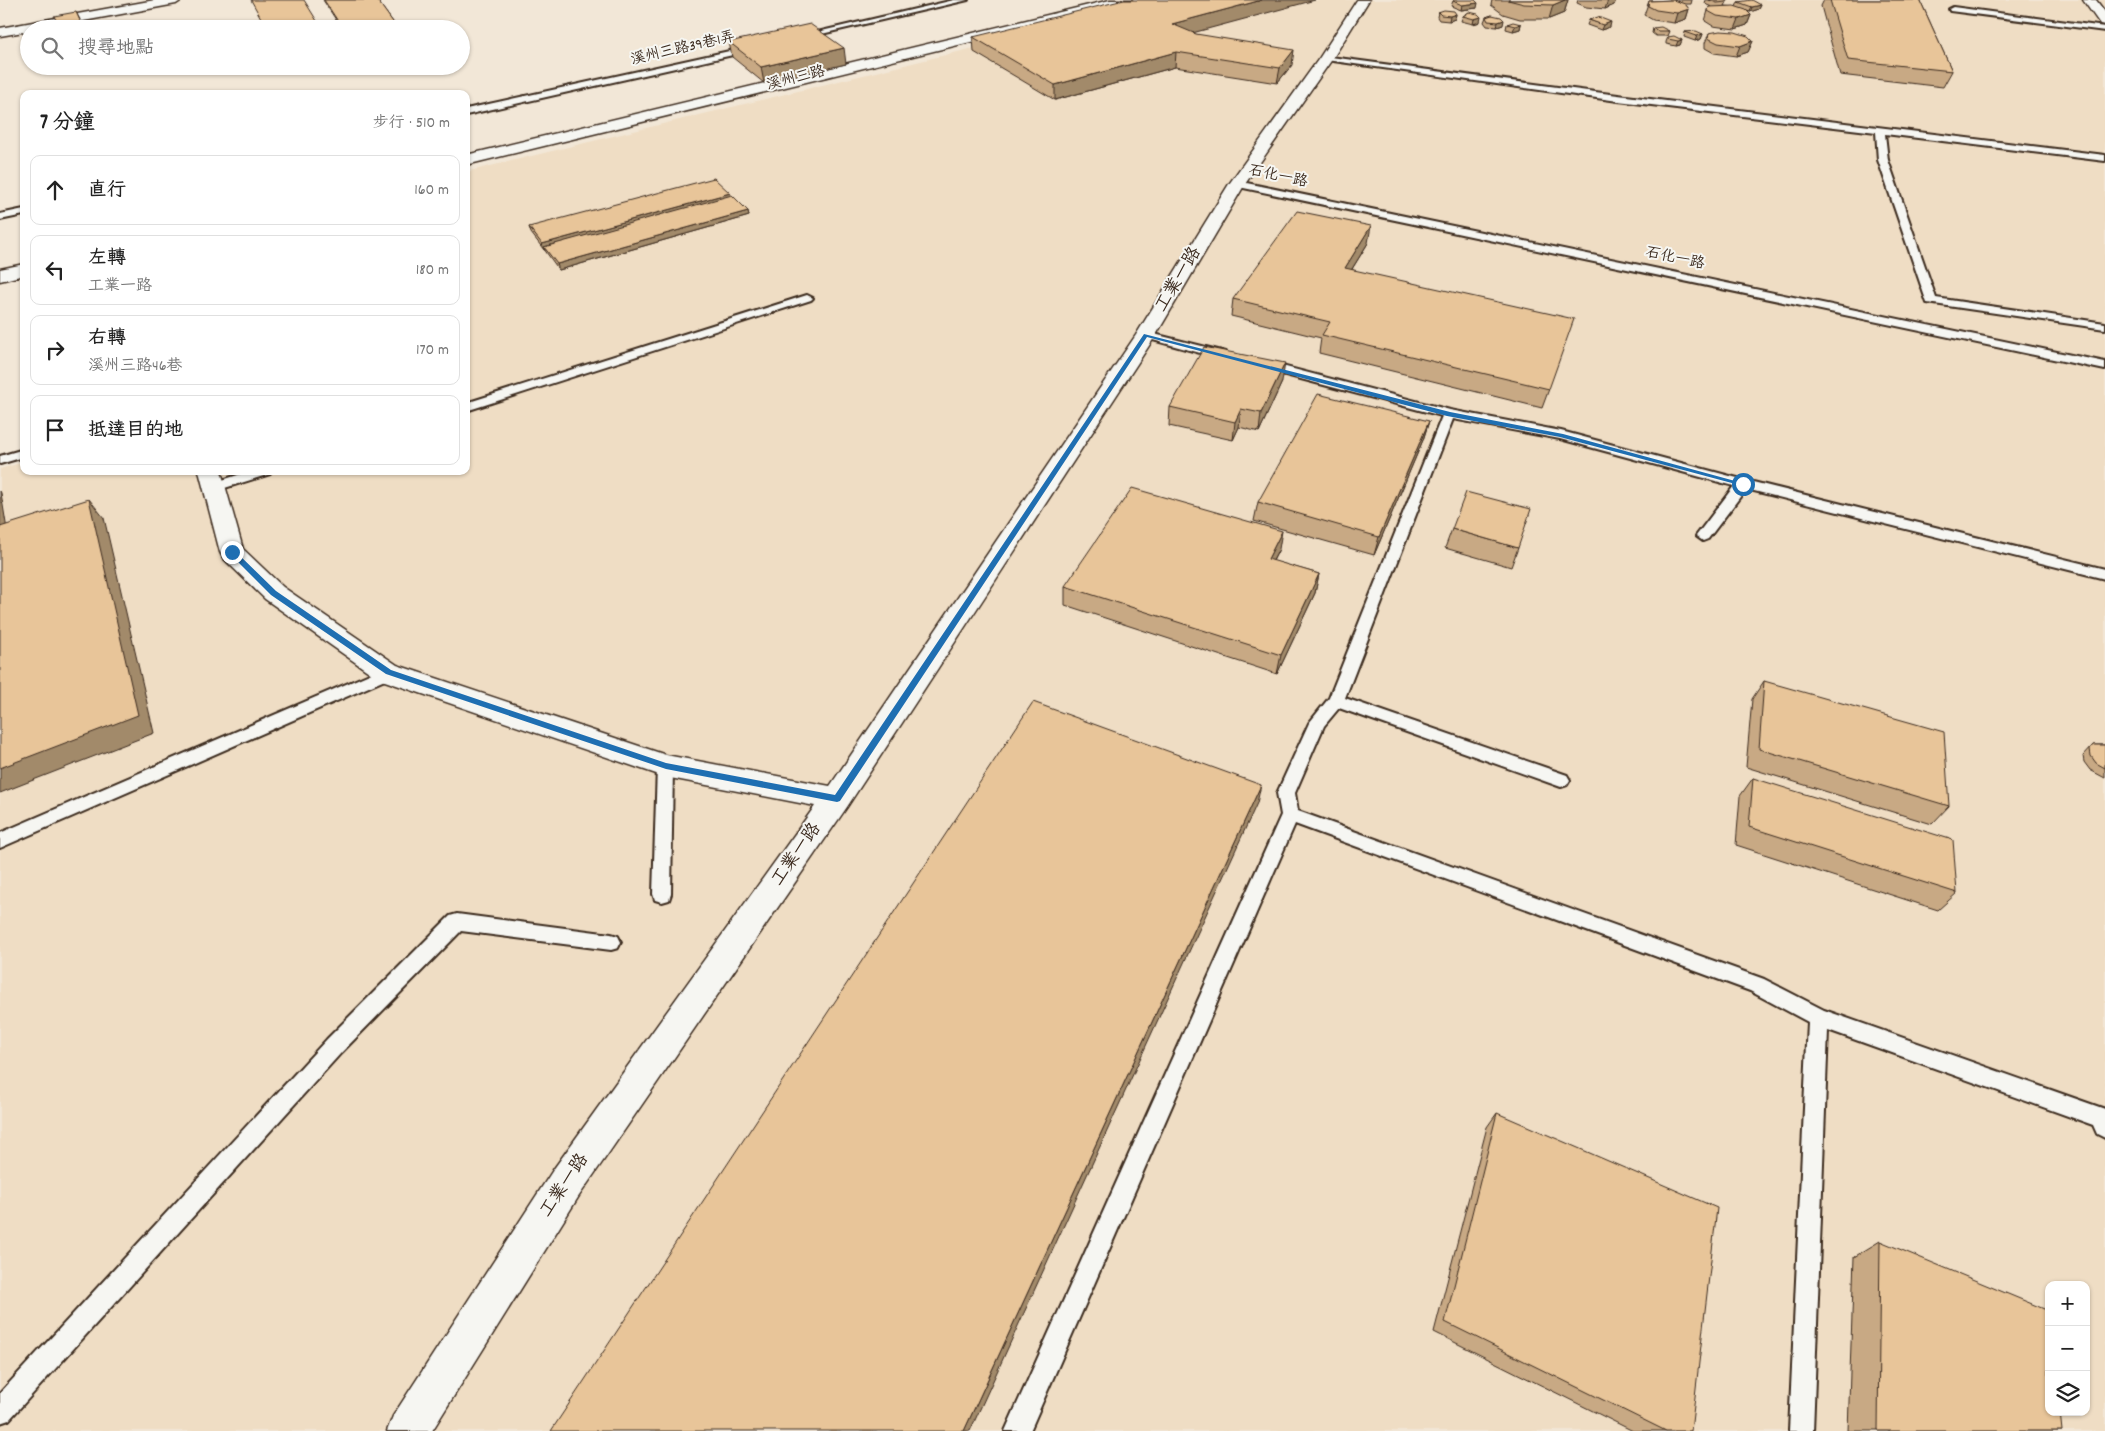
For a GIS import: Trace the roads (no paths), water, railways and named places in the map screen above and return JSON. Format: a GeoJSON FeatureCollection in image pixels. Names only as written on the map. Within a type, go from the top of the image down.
{"type":"FeatureCollection","features":[{"type":"Feature","properties":{"kind":"street"},"geometry":{"type":"LineString","coordinates":[[66,20],[176,0]]}},
{"type":"Feature","properties":{"kind":"street","name":"溪州三路"},"geometry":{"type":"LineString","coordinates":[[470,159],[1126,0]]}},
{"type":"Feature","properties":{"kind":"street","name":"工業一路"},"geometry":{"type":"LineString","coordinates":[[408,1431],[566,1183],[837,799],[1146,335],[1237,184],[1326,58],[1363,0]]}},
{"type":"Feature","properties":{"kind":"street"},"geometry":{"type":"LineString","coordinates":[[2089,0],[2105,21]]}},
{"type":"Feature","properties":{"kind":"street"},"geometry":{"type":"LineString","coordinates":[[0,32],[20,28]]}},
{"type":"Feature","properties":{"kind":"street"},"geometry":{"type":"LineString","coordinates":[[0,275],[20,270]]}},
{"type":"Feature","properties":{"kind":"street"},"geometry":{"type":"LineString","coordinates":[[212,479],[232,552],[274,593],[388,672],[666,766],[837,799]]}},
{"type":"Feature","properties":{"kind":"lane"},"geometry":{"type":"LineString","coordinates":[[788,40],[964,0]]}},
{"type":"Feature","properties":{"kind":"lane"},"geometry":{"type":"LineString","coordinates":[[1953,9],[2105,29]]}},
{"type":"Feature","properties":{"kind":"lane","name":"溪州三路39巷1弄"},"geometry":{"type":"LineString","coordinates":[[470,111],[759,46]]}},
{"type":"Feature","properties":{"kind":"lane"},"geometry":{"type":"LineString","coordinates":[[1326,58],[1618,98],[2105,158]]}},
{"type":"Feature","properties":{"kind":"lane"},"geometry":{"type":"LineString","coordinates":[[1880,131],[1883,160],[1931,301],[2105,326]]}},
{"type":"Feature","properties":{"kind":"lane","name":"石化一路"},"geometry":{"type":"LineString","coordinates":[[1237,184],[1744,288],[2105,366]]}},
{"type":"Feature","properties":{"kind":"lane"},"geometry":{"type":"LineString","coordinates":[[0,217],[20,213]]}},
{"type":"Feature","properties":{"kind":"lane"},"geometry":{"type":"LineString","coordinates":[[470,401],[807,298]]}},
{"type":"Feature","properties":{"kind":"lane"},"geometry":{"type":"LineString","coordinates":[[1146,335],[1231,357]]}},
{"type":"Feature","properties":{"kind":"lane"},"geometry":{"type":"LineString","coordinates":[[1250,362],[1449,414],[1561,435],[1743,484],[2105,574]]}},
{"type":"Feature","properties":{"kind":"lane"},"geometry":{"type":"LineString","coordinates":[[1018,1431],[1290,815],[1286,793],[1317,723],[1336,701],[1449,414]]}},
{"type":"Feature","properties":{"kind":"lane"},"geometry":{"type":"LineString","coordinates":[[0,460],[20,454]]}},
{"type":"Feature","properties":{"kind":"lane"},"geometry":{"type":"LineString","coordinates":[[212,479],[238,475]]}},
{"type":"Feature","properties":{"kind":"lane"},"geometry":{"type":"LineString","coordinates":[[1703,536],[1743,484]]}},
{"type":"Feature","properties":{"kind":"lane"},"geometry":{"type":"LineString","coordinates":[[0,841],[388,672]]}},
{"type":"Feature","properties":{"kind":"lane"},"geometry":{"type":"LineString","coordinates":[[1336,701],[1561,780]]}},
{"type":"Feature","properties":{"kind":"lane"},"geometry":{"type":"LineString","coordinates":[[662,894],[666,766]]}},
{"type":"Feature","properties":{"kind":"lane"},"geometry":{"type":"LineString","coordinates":[[1290,815],[1756,985],[1818,1017],[2100,1117],[2105,1127]]}},
{"type":"Feature","properties":{"kind":"lane"},"geometry":{"type":"LineString","coordinates":[[0,1411],[334,1046],[457,922],[611,942]]}},
{"type":"Feature","properties":{"kind":"lane"},"geometry":{"type":"LineString","coordinates":[[1801,1431],[1818,1017]]}}]}
